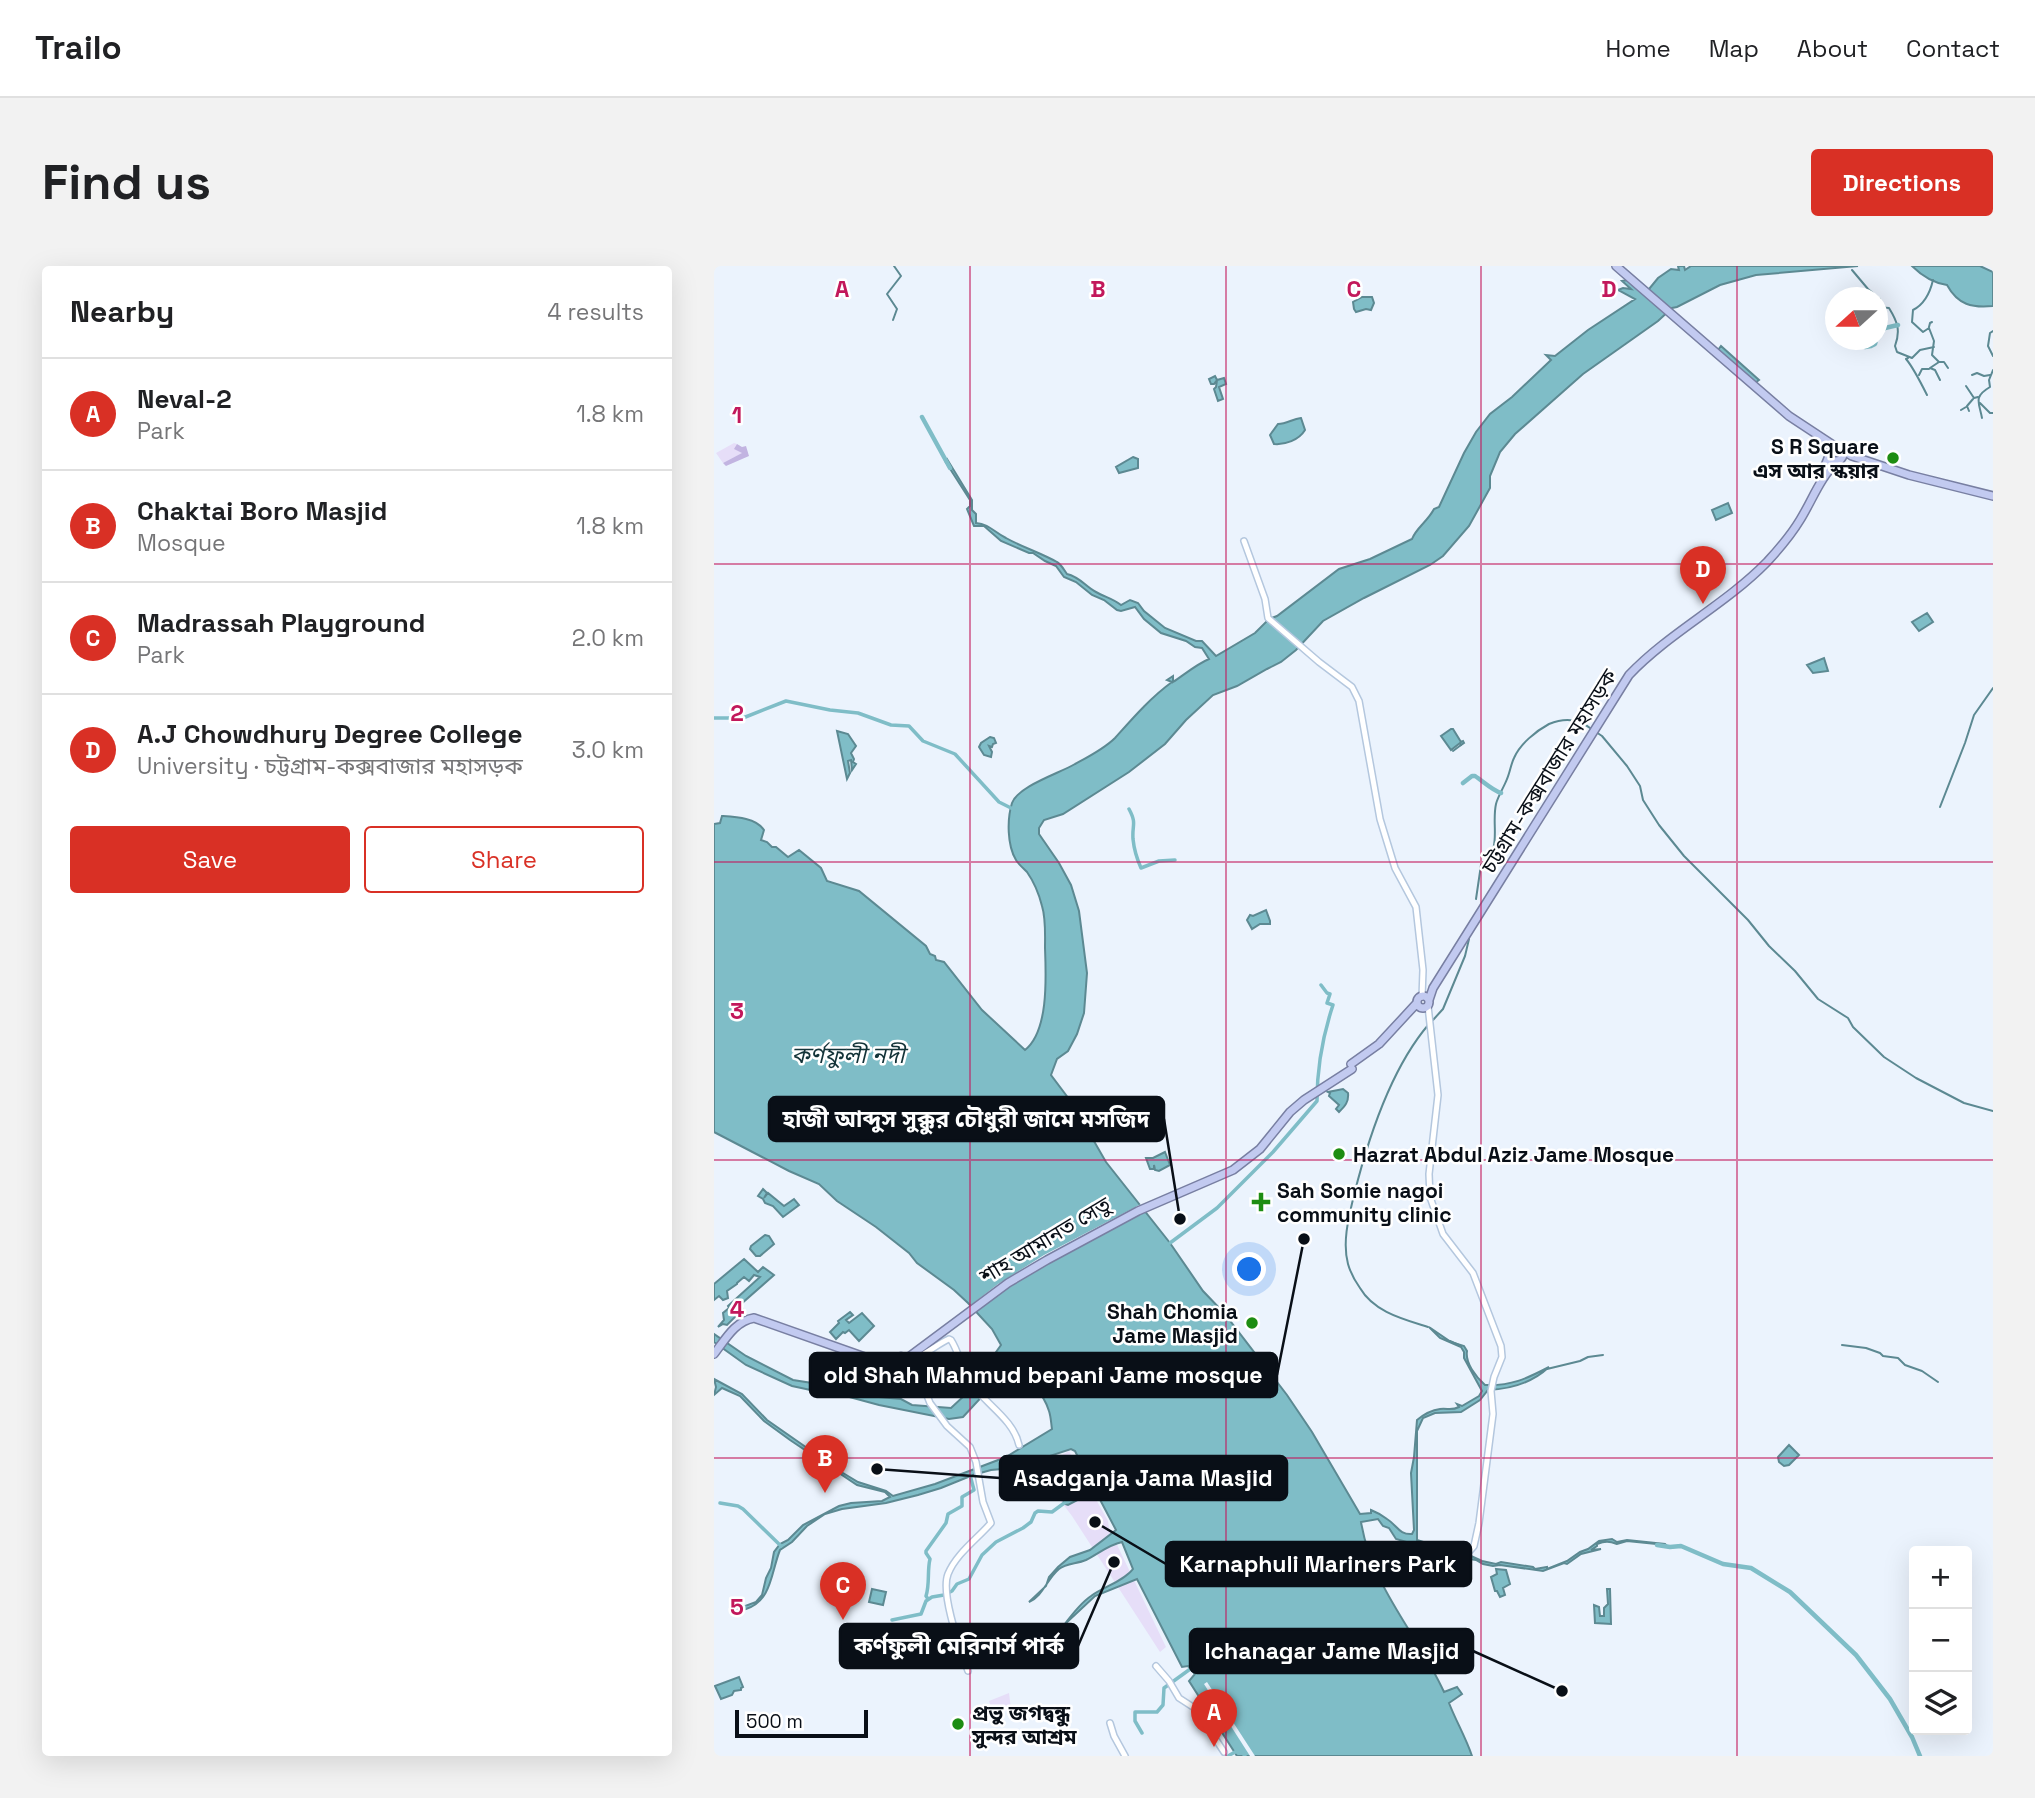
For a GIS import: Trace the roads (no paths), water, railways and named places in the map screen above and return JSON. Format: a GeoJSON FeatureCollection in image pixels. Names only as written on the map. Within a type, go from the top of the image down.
{"type":"FeatureCollection","features":[{"type":"Feature","properties":{"kind":"highway"},"geometry":{"type":"LineString","coordinates":[[1616,266],[1789,416],[1820,438],[1852,456],[1993,498]]}},
{"type":"Feature","properties":{"kind":"highway"},"geometry":{"type":"LineString","coordinates":[[1820,438],[1833,460],[1851,459],[1964,494],[1993,498]]}},
{"type":"Feature","properties":{"kind":"highway"},"geometry":{"type":"LineString","coordinates":[[1829,455],[1831,449],[1839,448]]}},
{"type":"Feature","properties":{"kind":"highway"},"geometry":{"type":"LineString","coordinates":[[1839,448],[1844,455],[1840,460]]}},
{"type":"Feature","properties":{"kind":"highway","name":"চট্টগ্রাম-কক্সবাজার মহাসড়ক"},"geometry":{"type":"LineString","coordinates":[[1424,1002],[1430,988],[1627,674],[1647,653],[1726,594],[1765,560],[1798,519],[1829,455]]}},
{"type":"Feature","properties":{"kind":"highway","name":"চট্টগ্রাম-কক্সবাজার মহাসড়ক"},"geometry":{"type":"LineString","coordinates":[[1424,1002],[1629,675],[1650,654],[1734,591],[1767,562],[1800,521],[1826,472],[1840,460]]}},
{"type":"Feature","properties":{"kind":"highway","name":"শাহ আমানত সেতু"},"geometry":{"type":"LineString","coordinates":[[903,1361],[1007,1280],[1044,1256],[1125,1213],[1222,1173],[1246,1158],[1288,1111],[1374,1052],[1424,1002]]}},
{"type":"Feature","properties":{"kind":"highway"},"geometry":{"type":"LineString","coordinates":[[715,1351],[734,1328],[754,1318],[879,1362],[891,1365],[903,1361]]}},
{"type":"Feature","properties":{"kind":"main road"},"geometry":{"type":"LineString","coordinates":[[1244,541],[1265,599],[1268,618],[1352,687],[1359,701],[1380,819],[1395,868],[1416,908],[1424,1002],[1429,1017],[1438,1092],[1429,1174],[1430,1198],[1443,1234],[1474,1273],[1501,1346],[1502,1357],[1491,1391],[1493,1411],[1475,1544],[1466,1556],[1451,1567],[1390,1554],[1376,1558]]}},
{"type":"Feature","properties":{"kind":"main road"},"geometry":{"type":"LineString","coordinates":[[903,1361],[913,1360],[949,1339],[954,1343],[970,1382],[1003,1418],[1020,1445]]}},
{"type":"Feature","properties":{"kind":"main road"},"geometry":{"type":"LineString","coordinates":[[903,1361],[913,1371],[946,1424],[970,1447],[977,1465],[983,1502],[991,1523],[948,1572],[946,1584],[953,1627],[968,1671]]}},
{"type":"Feature","properties":{"kind":"main road"},"geometry":{"type":"LineString","coordinates":[[1156,1666],[1179,1698],[1196,1709],[1224,1752]]}},
{"type":"Feature","properties":{"kind":"main road"},"geometry":{"type":"LineString","coordinates":[[1110,1723],[1125,1756]]}},
{"type":"Feature","properties":{"kind":"water","name":"কর্ণফুলী নদী"},"geometry":{"type":"Polygon","coordinates":[[[1678,266],[1684,266],[1685,270],[1691,266],[1858,266],[1756,275],[1720,285],[1672,308],[1658,321],[1583,374],[1515,434],[1500,452],[1490,476],[1490,488],[1469,526],[1443,556],[1323,621],[1281,662],[1237,686],[1213,695],[1165,744],[1129,772],[1063,814],[1044,820],[1039,828],[1039,834],[1071,885],[1079,911],[1087,973],[1084,1013],[1077,1034],[1068,1051],[1057,1059],[1051,1075],[1072,1103],[1106,1162],[1170,1243],[1203,1291],[1224,1313],[1287,1395],[1360,1514],[1371,1513],[1371,1510],[1401,1531],[1412,1534],[1411,1473],[1417,1420],[1434,1410],[1456,1408],[1459,1407],[1457,1404],[1462,1406],[1479,1396],[1482,1391],[1461,1347],[1440,1338],[1429,1327],[1451,1342],[1464,1346],[1472,1370],[1485,1385],[1518,1381],[1549,1367],[1521,1384],[1488,1390],[1480,1400],[1461,1412],[1435,1413],[1423,1418],[1417,1431],[1417,1540],[1449,1550],[1458,1550],[1482,1561],[1535,1569],[1547,1569],[1567,1561],[1599,1541],[1612,1539],[1617,1542],[1627,1540],[1666,1545],[1627,1541],[1617,1544],[1602,1542],[1591,1550],[1601,1549],[1581,1554],[1567,1564],[1543,1571],[1493,1566],[1455,1555],[1451,1555],[1446,1562],[1438,1559],[1444,1561],[1449,1554],[1396,1539],[1389,1528],[1383,1526],[1378,1519],[1361,1522],[1367,1546],[1385,1589],[1444,1692],[1457,1687],[1462,1694],[1449,1703],[1472,1756],[1237,1756],[1189,1681],[1195,1674],[1188,1666],[1182,1667],[1137,1579],[1095,1596],[1064,1625],[1088,1599],[1133,1569],[1122,1542],[1086,1560],[1062,1567],[1047,1584],[1049,1577],[1070,1557],[1090,1550],[1116,1530],[1096,1492],[1065,1504],[1062,1498],[1091,1483],[1075,1451],[1071,1449],[1013,1468],[973,1475],[918,1495],[825,1514],[780,1550],[766,1593],[755,1605],[746,1609],[745,1606],[756,1602],[762,1595],[774,1552],[803,1525],[839,1506],[882,1501],[890,1497],[885,1492],[857,1485],[790,1440],[764,1421],[740,1396],[722,1388],[714,1395],[714,1379],[742,1394],[767,1420],[843,1473],[858,1482],[886,1491],[893,1496],[935,1484],[1006,1457],[1052,1429],[1050,1413],[1043,1398],[1033,1383],[1014,1367],[1008,1366],[995,1385],[963,1417],[949,1419],[792,1386],[746,1365],[714,1342],[714,1334],[746,1356],[793,1380],[901,1399],[912,1405],[951,1408],[979,1382],[982,1372],[1001,1345],[992,1329],[954,1290],[917,1263],[909,1253],[876,1227],[837,1201],[819,1184],[714,1132],[714,824],[720,823],[722,816],[751,821],[764,830],[761,840],[788,857],[799,850],[821,868],[827,881],[859,891],[926,946],[936,960],[944,962],[982,1010],[1025,1050],[1033,1041],[1042,1017],[1045,927],[1036,888],[1016,860],[1009,840],[1012,803],[1022,791],[1106,746],[1172,682],[1167,680],[1173,676],[1173,682],[1209,659],[1202,648],[1161,633],[1144,619],[1135,607],[1117,610],[1064,577],[1056,566],[1033,553],[1001,541],[984,526],[974,526],[967,509],[970,500],[945,461],[947,459],[972,500],[976,523],[988,527],[1057,562],[1067,574],[1121,605],[1130,600],[1138,603],[1165,628],[1202,641],[1216,656],[1255,633],[1269,619],[1277,616],[1339,569],[1370,559],[1412,539],[1434,509],[1439,507],[1464,453],[1490,414],[1551,360],[1546,355],[1555,356],[1635,299],[1618,290],[1631,289],[1622,281],[1628,280],[1645,294],[1658,278],[1671,269],[1679,270],[1678,266]]]}},
{"type":"Feature","properties":{"kind":"water"},"geometry":{"type":"Polygon","coordinates":[[[1912,266],[1980,266],[1993,272],[1993,306],[1966,304],[1951,292],[1947,285],[1928,278],[1912,266]]]}},
{"type":"Feature","properties":{"kind":"water"},"geometry":{"type":"Polygon","coordinates":[[[1362,297],[1372,297],[1374,303],[1371,310],[1356,312],[1353,302],[1362,297]]]}},
{"type":"Feature","properties":{"kind":"water"},"geometry":{"type":"Polygon","coordinates":[[[1721,346],[1759,380],[1755,383],[1718,350],[1721,346]]]}},
{"type":"Feature","properties":{"kind":"water"},"geometry":{"type":"Polygon","coordinates":[[[1215,376],[1217,380],[1211,384],[1209,379],[1215,376]]]}},
{"type":"Feature","properties":{"kind":"water"},"geometry":{"type":"Polygon","coordinates":[[[1224,378],[1226,384],[1219,387],[1223,399],[1218,401],[1214,389],[1217,380],[1224,378]]]}},
{"type":"Feature","properties":{"kind":"water"},"geometry":{"type":"Polygon","coordinates":[[[1301,418],[1305,430],[1299,437],[1283,444],[1274,444],[1270,435],[1278,424],[1301,418]]]}},
{"type":"Feature","properties":{"kind":"water"},"geometry":{"type":"Polygon","coordinates":[[[1133,457],[1138,459],[1138,468],[1119,473],[1116,467],[1133,457]]]}},
{"type":"Feature","properties":{"kind":"water"},"geometry":{"type":"Polygon","coordinates":[[[1728,503],[1732,513],[1716,520],[1712,510],[1728,503]]]}},
{"type":"Feature","properties":{"kind":"water"},"geometry":{"type":"Polygon","coordinates":[[[1927,613],[1933,622],[1919,631],[1912,622],[1927,613]]]}},
{"type":"Feature","properties":{"kind":"water"},"geometry":{"type":"Polygon","coordinates":[[[1824,658],[1828,671],[1813,673],[1807,665],[1824,658]]]}},
{"type":"Feature","properties":{"kind":"water"},"geometry":{"type":"Polygon","coordinates":[[[1451,729],[1464,743],[1451,750],[1441,736],[1451,729]]]}},
{"type":"Feature","properties":{"kind":"water"},"geometry":{"type":"Polygon","coordinates":[[[837,731],[848,734],[856,746],[851,753],[856,764],[852,770],[851,760],[848,761],[850,773],[847,779],[837,731]]]}},
{"type":"Feature","properties":{"kind":"water"},"geometry":{"type":"Polygon","coordinates":[[[990,737],[994,738],[996,743],[992,747],[989,746],[991,757],[984,755],[979,747],[990,737]]]}},
{"type":"Feature","properties":{"kind":"water"},"geometry":{"type":"Polygon","coordinates":[[[1266,910],[1270,924],[1260,924],[1252,929],[1247,920],[1250,915],[1266,910]]]}},
{"type":"Feature","properties":{"kind":"water"},"geometry":{"type":"Polygon","coordinates":[[[1343,1089],[1348,1093],[1348,1099],[1339,1112],[1336,1109],[1339,1105],[1328,1092],[1343,1089]]]}},
{"type":"Feature","properties":{"kind":"water"},"geometry":{"type":"Polygon","coordinates":[[[1165,1152],[1170,1165],[1159,1171],[1155,1170],[1154,1165],[1154,1169],[1150,1169],[1146,1158],[1153,1158],[1165,1152]]]}},
{"type":"Feature","properties":{"kind":"water"},"geometry":{"type":"Polygon","coordinates":[[[763,1189],[767,1193],[764,1198],[768,1193],[784,1206],[794,1199],[799,1205],[783,1217],[758,1196],[763,1189]]]}},
{"type":"Feature","properties":{"kind":"water"},"geometry":{"type":"Polygon","coordinates":[[[765,1235],[769,1236],[774,1244],[760,1256],[756,1256],[750,1249],[751,1246],[765,1235]]]}},
{"type":"Feature","properties":{"kind":"water"},"geometry":{"type":"Polygon","coordinates":[[[744,1259],[758,1272],[763,1267],[774,1275],[740,1305],[743,1309],[727,1325],[718,1327],[724,1320],[723,1313],[728,1306],[760,1277],[754,1275],[749,1281],[744,1277],[727,1291],[728,1298],[723,1300],[719,1296],[714,1300],[714,1284],[744,1259]]]}},
{"type":"Feature","properties":{"kind":"water"},"geometry":{"type":"Polygon","coordinates":[[[850,1312],[853,1315],[846,1320],[849,1323],[862,1313],[874,1326],[859,1341],[849,1330],[836,1339],[830,1332],[838,1321],[850,1312]]]}},
{"type":"Feature","properties":{"kind":"water"},"geometry":{"type":"Polygon","coordinates":[[[1789,1445],[1799,1455],[1789,1465],[1784,1466],[1778,1457],[1789,1445]]]}},
{"type":"Feature","properties":{"kind":"water"},"geometry":{"type":"Polygon","coordinates":[[[1496,1569],[1506,1570],[1510,1584],[1503,1588],[1505,1595],[1500,1597],[1491,1577],[1497,1574],[1496,1569]]]}},
{"type":"Feature","properties":{"kind":"water"},"geometry":{"type":"Polygon","coordinates":[[[872,1589],[886,1592],[883,1605],[869,1602],[872,1589]]]}},
{"type":"Feature","properties":{"kind":"water"},"geometry":{"type":"Polygon","coordinates":[[[1607,1589],[1610,1589],[1611,1624],[1595,1623],[1594,1605],[1599,1607],[1600,1616],[1604,1616],[1604,1608],[1608,1604],[1607,1589]]]}},
{"type":"Feature","properties":{"kind":"water"},"geometry":{"type":"Polygon","coordinates":[[[739,1677],[743,1687],[741,1690],[721,1699],[715,1686],[739,1677]]]}},
{"type":"Feature","properties":{"kind":"waterway"},"geometry":{"type":"LineString","coordinates":[[893,320],[897,309],[887,294],[901,276],[894,266]]}},
{"type":"Feature","properties":{"kind":"waterway"},"geometry":{"type":"LineString","coordinates":[[1852,270],[1866,287]]}},
{"type":"Feature","properties":{"kind":"waterway"},"geometry":{"type":"LineString","coordinates":[[1933,280],[1926,298],[1913,310],[1912,322],[1923,332],[1929,328],[1934,341],[1932,355],[1939,362],[1930,368],[1935,370],[1940,380]]}},
{"type":"Feature","properties":{"kind":"waterway"},"geometry":{"type":"LineString","coordinates":[[1888,308],[1898,330],[1895,346],[1897,352],[1912,358],[1920,350],[1934,347]]}},
{"type":"Feature","properties":{"kind":"waterway"},"geometry":{"type":"LineString","coordinates":[[1929,327],[1932,322]]}},
{"type":"Feature","properties":{"kind":"waterway"},"geometry":{"type":"LineString","coordinates":[[1888,327],[1898,325]]}},
{"type":"Feature","properties":{"kind":"waterway"},"geometry":{"type":"LineString","coordinates":[[1993,331],[1990,333],[1988,346],[1993,356]]}},
{"type":"Feature","properties":{"kind":"waterway"},"geometry":{"type":"LineString","coordinates":[[1908,358],[1906,359],[1927,395]]}},
{"type":"Feature","properties":{"kind":"waterway"},"geometry":{"type":"LineString","coordinates":[[1940,362],[1944,362],[1948,368]]}},
{"type":"Feature","properties":{"kind":"waterway"},"geometry":{"type":"LineString","coordinates":[[1919,375],[1922,369],[1929,369]]}},
{"type":"Feature","properties":{"kind":"waterway"},"geometry":{"type":"LineString","coordinates":[[1982,418],[1979,397],[1990,387],[1989,380],[1993,370]]}},
{"type":"Feature","properties":{"kind":"waterway"},"geometry":{"type":"LineString","coordinates":[[1972,375],[1990,375]]}},
{"type":"Feature","properties":{"kind":"waterway"},"geometry":{"type":"LineString","coordinates":[[1966,386],[1974,398],[1978,397]]}},
{"type":"Feature","properties":{"kind":"waterway"},"geometry":{"type":"LineString","coordinates":[[1969,411],[1967,406],[1973,399]]}},
{"type":"Feature","properties":{"kind":"waterway"},"geometry":{"type":"LineString","coordinates":[[1980,403],[1993,413]]}},
{"type":"Feature","properties":{"kind":"waterway"},"geometry":{"type":"LineString","coordinates":[[1961,410],[1966,407]]}},
{"type":"Feature","properties":{"kind":"waterway"},"geometry":{"type":"LineString","coordinates":[[922,417],[950,468]]}},
{"type":"Feature","properties":{"kind":"waterway"},"geometry":{"type":"LineString","coordinates":[[1940,807],[1974,715],[1993,688]]}},
{"type":"Feature","properties":{"kind":"waterway"},"geometry":{"type":"LineString","coordinates":[[714,718],[743,718],[786,701],[858,713],[891,725],[909,726],[923,741],[955,754],[999,802],[1015,810]]}},
{"type":"Feature","properties":{"kind":"waterway"},"geometry":{"type":"LineString","coordinates":[[1476,899],[1481,865],[1488,859],[1494,845],[1496,804],[1517,753],[1524,743],[1549,724],[1565,720],[1590,728]]}},
{"type":"Feature","properties":{"kind":"waterway"},"geometry":{"type":"LineString","coordinates":[[1596,732],[1627,766],[1640,786],[1643,800],[1684,856],[1748,920],[1818,999],[1848,1018],[1853,1027],[1884,1057],[1916,1078],[1964,1103],[1993,1111]]}},
{"type":"Feature","properties":{"kind":"waterway"},"geometry":{"type":"LineString","coordinates":[[1453,751],[1461,745]]}},
{"type":"Feature","properties":{"kind":"waterway"},"geometry":{"type":"LineString","coordinates":[[1463,783],[1475,776],[1501,793]]}},
{"type":"Feature","properties":{"kind":"waterway"},"geometry":{"type":"LineString","coordinates":[[1129,809],[1134,821],[1134,846],[1141,868],[1159,861],[1175,860]]}},
{"type":"Feature","properties":{"kind":"waterway"},"geometry":{"type":"LineString","coordinates":[[1433,1020],[1443,1009],[1465,956],[1469,939]]}},
{"type":"Feature","properties":{"kind":"waterway"},"geometry":{"type":"LineString","coordinates":[[1170,1243],[1217,1208],[1273,1152],[1317,1101],[1321,1052],[1333,1005],[1327,1003],[1330,994],[1321,985]]}},
{"type":"Feature","properties":{"kind":"waterway"},"geometry":{"type":"LineString","coordinates":[[1428,1327],[1390,1313],[1373,1303],[1350,1270],[1346,1247],[1352,1203],[1382,1105],[1403,1061],[1429,1024]]}},
{"type":"Feature","properties":{"kind":"waterway"},"geometry":{"type":"LineString","coordinates":[[1450,1341],[1461,1346]]}},
{"type":"Feature","properties":{"kind":"waterway"},"geometry":{"type":"LineString","coordinates":[[1842,1345],[1866,1348],[1883,1356],[1898,1358],[1905,1365],[1922,1371],[1938,1382]]}},
{"type":"Feature","properties":{"kind":"waterway"},"geometry":{"type":"LineString","coordinates":[[1547,1369],[1603,1355]]}},
{"type":"Feature","properties":{"kind":"waterway"},"geometry":{"type":"LineString","coordinates":[[928,1599],[926,1596],[930,1559],[926,1551],[946,1523],[948,1514],[962,1506],[962,1497],[974,1490],[970,1475]]}},
{"type":"Feature","properties":{"kind":"waterway"},"geometry":{"type":"LineString","coordinates":[[892,1620],[921,1614],[926,1601],[952,1591],[957,1584],[969,1579],[982,1555],[996,1542],[1023,1528],[1038,1511],[1052,1512],[1067,1501]]}},
{"type":"Feature","properties":{"kind":"waterway"},"geometry":{"type":"LineString","coordinates":[[720,1503],[743,1509],[781,1546]]}},
{"type":"Feature","properties":{"kind":"waterway"},"geometry":{"type":"LineString","coordinates":[[1657,1545],[1681,1546],[1723,1564],[1751,1568],[1790,1592],[1856,1655],[1890,1699],[1920,1756]]}},
{"type":"Feature","properties":{"kind":"waterway"},"geometry":{"type":"LineString","coordinates":[[735,1609],[745,1607]]}},
{"type":"Feature","properties":{"kind":"waterway"},"geometry":{"type":"LineString","coordinates":[[1142,1733],[1135,1721],[1135,1712],[1157,1712],[1163,1705],[1164,1688],[1193,1667]]}},
{"type":"Feature","properties":{"kind":"waterway"},"geometry":{"type":"LineString","coordinates":[[1228,1756],[1235,1752],[1242,1752],[1245,1756]]}},
{"type":"Feature","properties":{"kind":"place","name":"S R Square এস আর স্কয়ার"},"geometry":{"type":"Point","coordinates":[1893,458]}},
{"type":"Feature","properties":{"kind":"place","name":"A.J Chowdhury Degree College"},"geometry":{"type":"Point","coordinates":[1703,604]}},
{"type":"Feature","properties":{"kind":"place","name":"Hazrat Abdul Aziz Jame Mosque"},"geometry":{"type":"Point","coordinates":[1339,1154]}},
{"type":"Feature","properties":{"kind":"place","name":"Sah Somie nagoi community clinic"},"geometry":{"type":"Point","coordinates":[1261,1202]}},
{"type":"Feature","properties":{"kind":"place","name":"হাজী আব্দুস সুক্কুর চৌধুরী জামে মসজিদ"},"geometry":{"type":"Point","coordinates":[1180,1219]}},
{"type":"Feature","properties":{"kind":"place","name":"old Shah Mahmud bepani Jame mosque"},"geometry":{"type":"Point","coordinates":[1304,1239]}},
{"type":"Feature","properties":{"kind":"place","name":"Shah Chomia Jame Masjid"},"geometry":{"type":"Point","coordinates":[1252,1323]}},
{"type":"Feature","properties":{"kind":"place","name":"Asadganja Jama Masjid"},"geometry":{"type":"Point","coordinates":[877,1469]}},
{"type":"Feature","properties":{"kind":"place","name":"Chaktai Boro Masjid"},"geometry":{"type":"Point","coordinates":[825,1493]}},
{"type":"Feature","properties":{"kind":"place","name":"Karnaphuli Mariners Park"},"geometry":{"type":"Point","coordinates":[1095,1522]}},
{"type":"Feature","properties":{"kind":"place","name":"কর্ণফুলী মেরিনার্স পার্ক"},"geometry":{"type":"Point","coordinates":[1114,1562]}},
{"type":"Feature","properties":{"kind":"place","name":"Madrassah Playground"},"geometry":{"type":"Point","coordinates":[843,1620]}},
{"type":"Feature","properties":{"kind":"place","name":"Ichanagar Jame Masjid"},"geometry":{"type":"Point","coordinates":[1562,1691]}},
{"type":"Feature","properties":{"kind":"place","name":"প্রভু জগদ্বন্ধু সুন্দর আশ্রম"},"geometry":{"type":"Point","coordinates":[958,1724]}},
{"type":"Feature","properties":{"kind":"place","name":"Neval-2"},"geometry":{"type":"Point","coordinates":[1214,1747]}}]}
